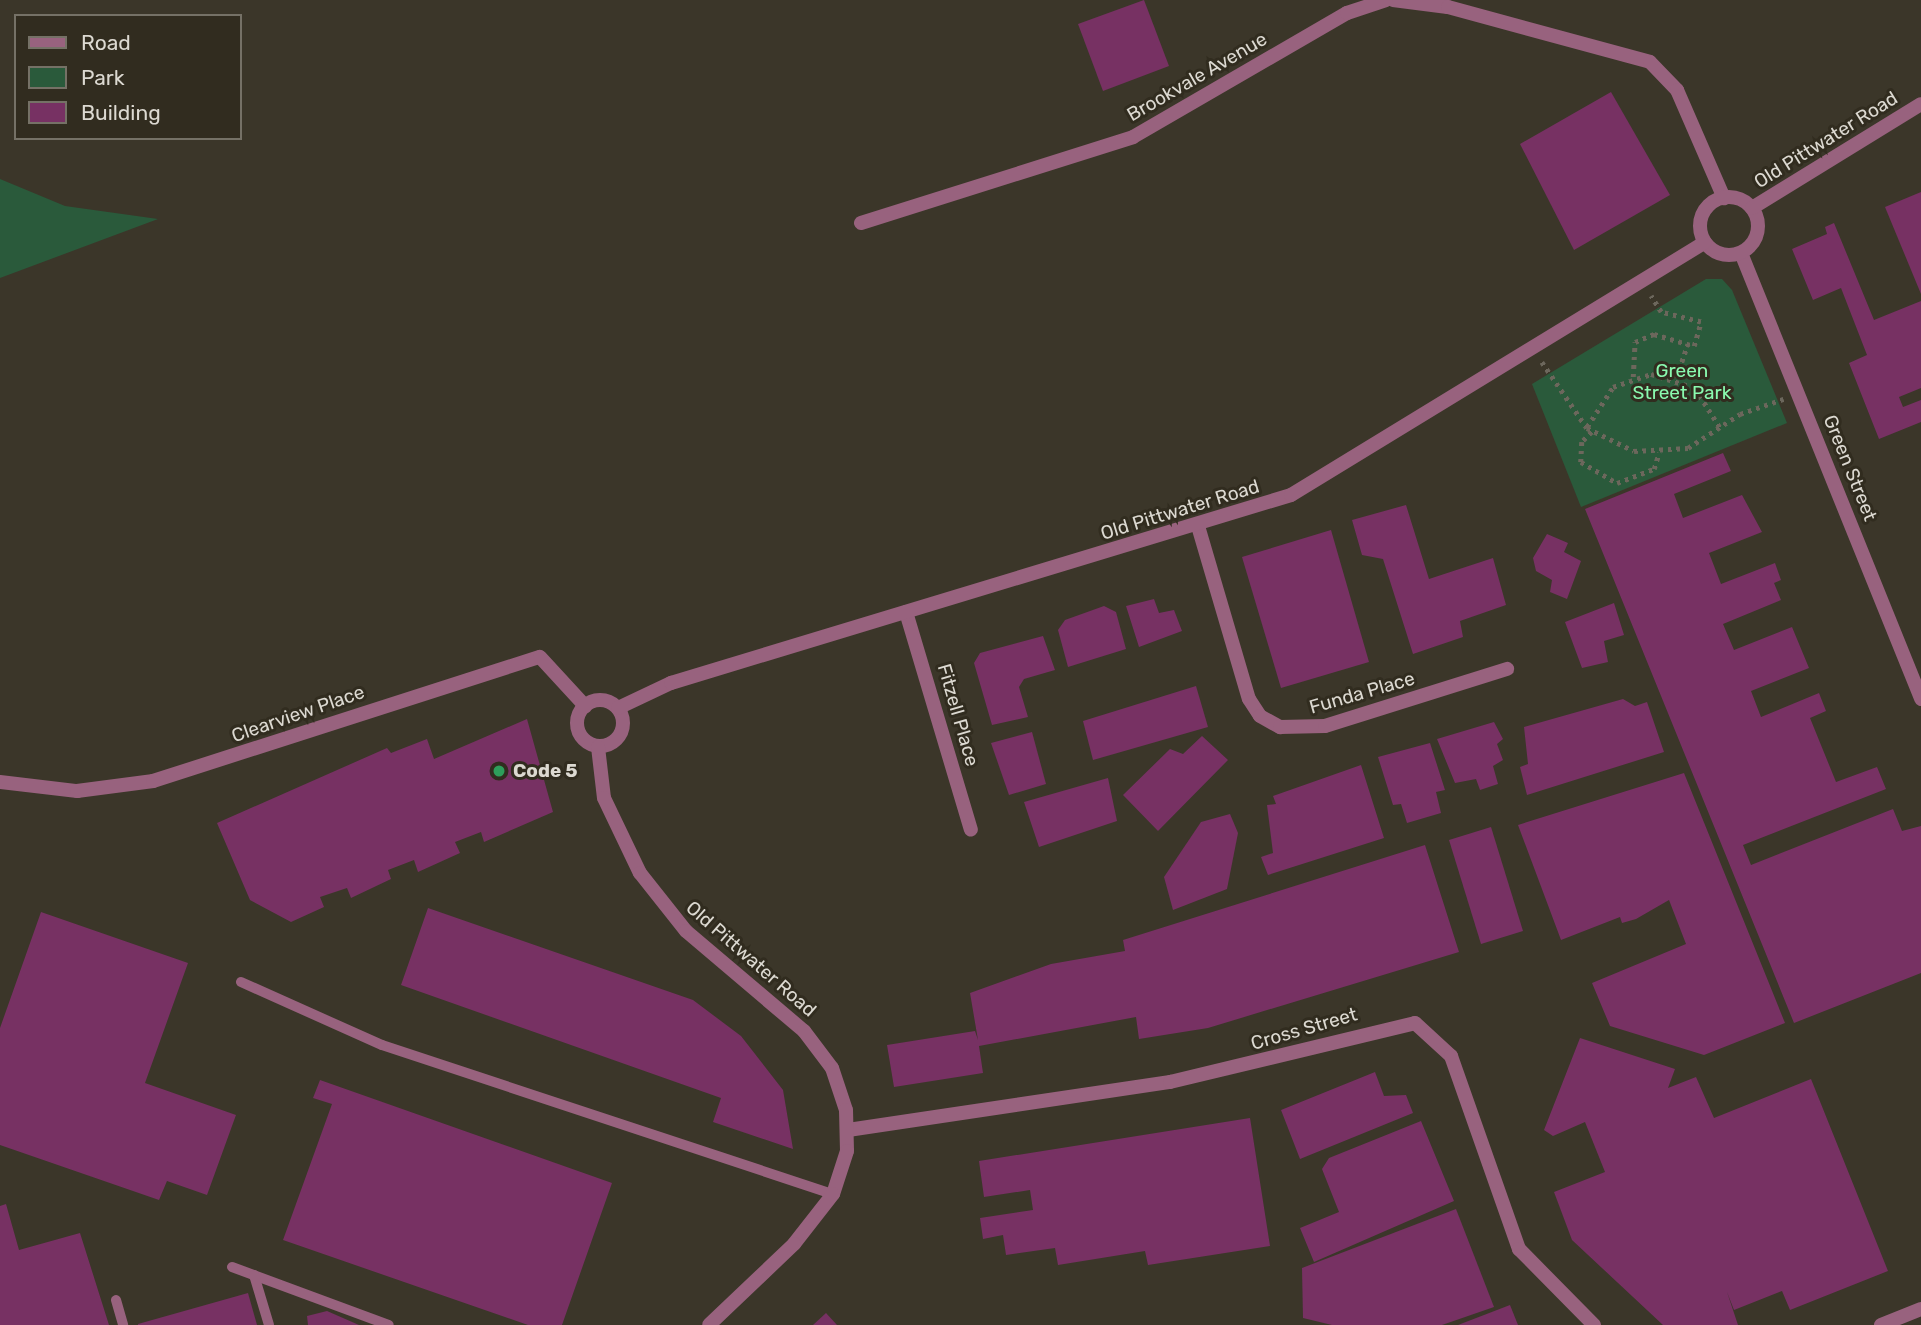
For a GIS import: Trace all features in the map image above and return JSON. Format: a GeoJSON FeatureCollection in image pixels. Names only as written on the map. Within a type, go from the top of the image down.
{"type":"FeatureCollection","features":[{"type":"Feature","properties":{"kind":"street","name":"Brookvale Avenue"},"geometry":{"type":"LineString","coordinates":[[860,223],[1133,137],[1346,13],[1386,0]]}},
{"type":"Feature","properties":{"kind":"street"},"geometry":{"type":"LineString","coordinates":[[1393,0],[1448,7],[1650,62],[1677,90],[1724,198],[1752,208],[1758,233],[1741,253],[1721,254],[1705,242],[1703,215],[1724,198]]}},
{"type":"Feature","properties":{"kind":"street","name":"Old Pittwater Road"},"geometry":{"type":"LineString","coordinates":[[1752,208],[1921,104]]}},
{"type":"Feature","properties":{"kind":"street","name":"Old Pittwater Road"},"geometry":{"type":"LineString","coordinates":[[618,708],[671,683],[1198,526],[1291,495],[1348,466],[1705,242]]}},
{"type":"Feature","properties":{"kind":"street","name":"Green Street"},"geometry":{"type":"LineString","coordinates":[[1741,253],[1921,699]]}},
{"type":"Feature","properties":{"kind":"street","name":"Funda Place"},"geometry":{"type":"LineString","coordinates":[[1198,526],[1249,699],[1260,716],[1280,727],[1325,726],[1507,669]]}},
{"type":"Feature","properties":{"kind":"street","name":"Fitzell Place"},"geometry":{"type":"LineString","coordinates":[[906,612],[971,830]]}},
{"type":"Feature","properties":{"kind":"street","name":"Clearview Place"},"geometry":{"type":"LineString","coordinates":[[0,782],[77,791],[153,781],[540,657],[585,706]]}},
{"type":"Feature","properties":{"kind":"street"},"geometry":{"type":"LineString","coordinates":[[606,701],[618,708],[624,723],[619,738],[598,747],[578,730],[585,706],[606,701]]}},
{"type":"Feature","properties":{"kind":"street","name":"Old Pittwater Road"},"geometry":{"type":"LineString","coordinates":[[598,747],[604,798],[640,873],[686,931],[820,1048],[840,1088],[848,1130],[832,1194],[794,1244],[709,1325]]}},
{"type":"Feature","properties":{"kind":"street","name":"Cross Street"},"geometry":{"type":"LineString","coordinates":[[848,1130],[1170,1082],[1415,1023],[1451,1056],[1519,1249],[1594,1325]]}},
{"type":"Feature","properties":{"kind":"street"},"geometry":{"type":"LineString","coordinates":[[1881,1325],[1921,1309]]}},
{"type":"Feature","properties":{"kind":"lane"},"geometry":{"type":"LineString","coordinates":[[241,982],[382,1045],[832,1194]]}},
{"type":"Feature","properties":{"kind":"lane"},"geometry":{"type":"LineString","coordinates":[[232,1267],[389,1325]]}},
{"type":"Feature","properties":{"kind":"lane"},"geometry":{"type":"LineString","coordinates":[[254,1275],[269,1325]]}},
{"type":"Feature","properties":{"kind":"lane"},"geometry":{"type":"LineString","coordinates":[[116,1300],[123,1325]]}},
{"type":"Feature","properties":{"kind":"path"},"geometry":{"type":"LineString","coordinates":[[1633,377],[1630,353],[1643,337],[1694,346],[1701,322],[1661,312],[1641,282]]}},
{"type":"Feature","properties":{"kind":"path"},"geometry":{"type":"LineString","coordinates":[[1676,378],[1688,344]]}},
{"type":"Feature","properties":{"kind":"path"},"geometry":{"type":"LineString","coordinates":[[1535,348],[1587,428],[1634,451],[1659,453],[1688,448],[1721,429],[1740,414],[1799,393]]}},
{"type":"Feature","properties":{"kind":"path"},"geometry":{"type":"LineString","coordinates":[[1587,428],[1601,399],[1633,377],[1676,378],[1706,398],[1721,429]]}},
{"type":"Feature","properties":{"kind":"path"},"geometry":{"type":"LineString","coordinates":[[1593,431],[1582,442],[1581,462],[1617,483],[1645,476],[1659,453]]}},
{"type":"Feature","properties":{"kind":"green space"},"geometry":{"type":"Polygon","coordinates":[[[0,179],[65,206],[158,219],[0,278],[0,179]]]}},
{"type":"Feature","properties":{"kind":"green space","name":"Green Street Park"},"geometry":{"type":"Polygon","coordinates":[[[1706,279],[1722,279],[1732,290],[1787,423],[1581,507],[1532,384],[1706,279]]]}},
{"type":"Feature","properties":{"kind":"building"},"geometry":{"type":"Polygon","coordinates":[[[1144,0],[1169,66],[1103,91],[1078,24],[1144,0]]]}},
{"type":"Feature","properties":{"kind":"building"},"geometry":{"type":"Polygon","coordinates":[[[1611,92],[1670,195],[1574,250],[1520,144],[1611,92]]]}},
{"type":"Feature","properties":{"kind":"building"},"geometry":{"type":"Polygon","coordinates":[[[1921,192],[1921,294],[1885,207],[1921,192]]]}},
{"type":"Feature","properties":{"kind":"building"},"geometry":{"type":"Polygon","coordinates":[[[1834,223],[1874,320],[1921,301],[1921,388],[1899,397],[1903,407],[1921,400],[1921,422],[1879,439],[1849,363],[1867,355],[1841,288],[1813,300],[1792,249],[1827,234],[1825,227],[1834,223]]]}},
{"type":"Feature","properties":{"kind":"building"},"geometry":{"type":"Polygon","coordinates":[[[1723,453],[1731,471],[1674,494],[1683,518],[1742,495],[1762,532],[1709,553],[1721,584],[1775,563],[1781,580],[1774,583],[1781,600],[1723,624],[1734,650],[1792,627],[1809,668],[1751,691],[1761,717],[1819,693],[1826,711],[1810,718],[1836,782],[1877,767],[1886,789],[1743,845],[1751,865],[1893,809],[1902,831],[1921,826],[1921,973],[1794,1023],[1585,509],[1723,453]]]}},
{"type":"Feature","properties":{"kind":"building"},"geometry":{"type":"Polygon","coordinates":[[[1406,505],[1429,579],[1493,558],[1506,605],[1460,621],[1463,637],[1413,654],[1383,559],[1362,555],[1352,520],[1406,505]]]}},
{"type":"Feature","properties":{"kind":"building"},"geometry":{"type":"Polygon","coordinates":[[[1331,530],[1369,662],[1281,688],[1242,557],[1331,530]]]}},
{"type":"Feature","properties":{"kind":"building"},"geometry":{"type":"Polygon","coordinates":[[[1547,534],[1568,543],[1564,552],[1581,561],[1567,599],[1550,592],[1552,580],[1536,571],[1533,558],[1547,534]]]}},
{"type":"Feature","properties":{"kind":"building"},"geometry":{"type":"Polygon","coordinates":[[[1154,599],[1159,613],[1174,610],[1182,631],[1139,647],[1126,606],[1154,599]]]}},
{"type":"Feature","properties":{"kind":"building"},"geometry":{"type":"Polygon","coordinates":[[[1614,603],[1624,635],[1604,641],[1608,662],[1582,668],[1565,622],[1614,603]]]}},
{"type":"Feature","properties":{"kind":"building"},"geometry":{"type":"Polygon","coordinates":[[[1104,606],[1116,612],[1126,649],[1068,667],[1058,630],[1065,620],[1104,606]]]}},
{"type":"Feature","properties":{"kind":"building"},"geometry":{"type":"Polygon","coordinates":[[[1043,636],[1055,670],[1024,679],[1019,687],[1028,717],[992,725],[974,663],[980,653],[1043,636]]]}},
{"type":"Feature","properties":{"kind":"building"},"geometry":{"type":"Polygon","coordinates":[[[1196,686],[1208,727],[1093,760],[1083,721],[1196,686]]]}},
{"type":"Feature","properties":{"kind":"building"},"geometry":{"type":"Polygon","coordinates":[[[1623,699],[1635,706],[1647,702],[1664,752],[1527,795],[1520,767],[1528,764],[1524,727],[1623,699]]]}},
{"type":"Feature","properties":{"kind":"building"},"geometry":{"type":"Polygon","coordinates":[[[527,719],[553,812],[484,842],[481,832],[455,842],[460,853],[418,872],[414,860],[388,870],[391,879],[351,898],[347,888],[320,897],[324,907],[291,922],[250,900],[217,823],[387,748],[391,753],[427,739],[434,759],[527,719]]]}},
{"type":"Feature","properties":{"kind":"building"},"geometry":{"type":"Polygon","coordinates":[[[1494,722],[1503,739],[1497,744],[1503,760],[1493,766],[1498,784],[1480,790],[1476,779],[1455,783],[1437,739],[1494,722]]]}},
{"type":"Feature","properties":{"kind":"building"},"geometry":{"type":"Polygon","coordinates":[[[1032,732],[1046,784],[1009,795],[991,743],[1032,732]]]}},
{"type":"Feature","properties":{"kind":"building"},"geometry":{"type":"Polygon","coordinates":[[[1202,736],[1228,760],[1158,831],[1123,795],[1170,749],[1183,754],[1202,736]]]}},
{"type":"Feature","properties":{"kind":"building"},"geometry":{"type":"Polygon","coordinates":[[[1430,743],[1445,790],[1436,792],[1441,813],[1407,823],[1401,804],[1393,805],[1378,757],[1430,743]]]}},
{"type":"Feature","properties":{"kind":"building"},"geometry":{"type":"Polygon","coordinates":[[[1361,765],[1384,838],[1268,875],[1261,857],[1273,853],[1267,805],[1276,804],[1273,796],[1361,765]]]}},
{"type":"Feature","properties":{"kind":"building"},"geometry":{"type":"Polygon","coordinates":[[[1684,773],[1785,1023],[1704,1055],[1610,1026],[1592,983],[1686,944],[1669,900],[1636,919],[1622,923],[1620,917],[1561,940],[1518,825],[1684,773]]]}},
{"type":"Feature","properties":{"kind":"building"},"geometry":{"type":"Polygon","coordinates":[[[1108,778],[1117,821],[1039,847],[1024,802],[1108,778]]]}},
{"type":"Feature","properties":{"kind":"building"},"geometry":{"type":"Polygon","coordinates":[[[1230,814],[1238,833],[1227,889],[1173,910],[1164,877],[1201,822],[1230,814]]]}},
{"type":"Feature","properties":{"kind":"building"},"geometry":{"type":"Polygon","coordinates":[[[1491,827],[1523,931],[1481,944],[1449,840],[1491,827]]]}},
{"type":"Feature","properties":{"kind":"building"},"geometry":{"type":"Polygon","coordinates":[[[1425,845],[1459,952],[1208,1028],[1139,1039],[1136,1017],[979,1046],[983,1073],[894,1087],[887,1045],[975,1031],[978,1040],[970,993],[1051,964],[1125,951],[1123,940],[1425,845]]]}},
{"type":"Feature","properties":{"kind":"building"},"geometry":{"type":"Polygon","coordinates":[[[428,908],[693,1000],[741,1036],[783,1090],[793,1149],[713,1122],[721,1098],[401,985],[428,908]]]}},
{"type":"Feature","properties":{"kind":"building"},"geometry":{"type":"Polygon","coordinates":[[[41,912],[188,963],[145,1083],[236,1115],[207,1195],[167,1181],[159,1200],[0,1145],[0,1028],[41,912]]]}},
{"type":"Feature","properties":{"kind":"building"},"geometry":{"type":"Polygon","coordinates":[[[1580,1038],[1675,1069],[1668,1088],[1696,1077],[1714,1118],[1811,1079],[1888,1271],[1790,1310],[1782,1291],[1734,1310],[1727,1292],[1738,1325],[1663,1325],[1572,1240],[1554,1192],[1605,1172],[1585,1122],[1553,1136],[1544,1130],[1580,1038]]]}},
{"type":"Feature","properties":{"kind":"building"},"geometry":{"type":"Polygon","coordinates":[[[1375,1072],[1384,1096],[1406,1095],[1413,1113],[1300,1159],[1281,1110],[1375,1072]]]}},
{"type":"Feature","properties":{"kind":"building"},"geometry":{"type":"Polygon","coordinates":[[[320,1080],[612,1183],[562,1325],[528,1325],[283,1240],[332,1104],[313,1098],[320,1080]]]}},
{"type":"Feature","properties":{"kind":"building"},"geometry":{"type":"Polygon","coordinates":[[[1250,1118],[1270,1246],[1148,1265],[1145,1251],[1058,1265],[1055,1248],[1006,1255],[1003,1235],[983,1239],[980,1218],[1033,1210],[1030,1190],[984,1197],[979,1161],[1250,1118]]]}},
{"type":"Feature","properties":{"kind":"building"},"geometry":{"type":"Polygon","coordinates":[[[1421,1121],[1454,1201],[1314,1262],[1300,1228],[1339,1212],[1322,1169],[1329,1158],[1421,1121]]]}},
{"type":"Feature","properties":{"kind":"building"},"geometry":{"type":"Polygon","coordinates":[[[6,1204],[19,1250],[80,1233],[109,1325],[0,1325],[0,1206],[6,1204]]]}},
{"type":"Feature","properties":{"kind":"building"},"geometry":{"type":"Polygon","coordinates":[[[1456,1209],[1494,1307],[1442,1325],[1332,1325],[1303,1318],[1302,1268],[1456,1209]]]}},
{"type":"Feature","properties":{"kind":"building"},"geometry":{"type":"Polygon","coordinates":[[[248,1293],[257,1325],[138,1325],[138,1324],[248,1293]]]}},
{"type":"Feature","properties":{"kind":"building"},"geometry":{"type":"Polygon","coordinates":[[[1510,1305],[1518,1325],[1458,1325],[1510,1305]]]}},
{"type":"Feature","properties":{"kind":"building"},"geometry":{"type":"Polygon","coordinates":[[[327,1311],[359,1325],[308,1325],[307,1316],[327,1311]]]}},
{"type":"Feature","properties":{"kind":"building"},"geometry":{"type":"Polygon","coordinates":[[[826,1313],[837,1325],[813,1325],[826,1313]]]}},
{"type":"Feature","properties":{"kind":"place","name":"Code 5"},"geometry":{"type":"Point","coordinates":[499,771]}}]}
